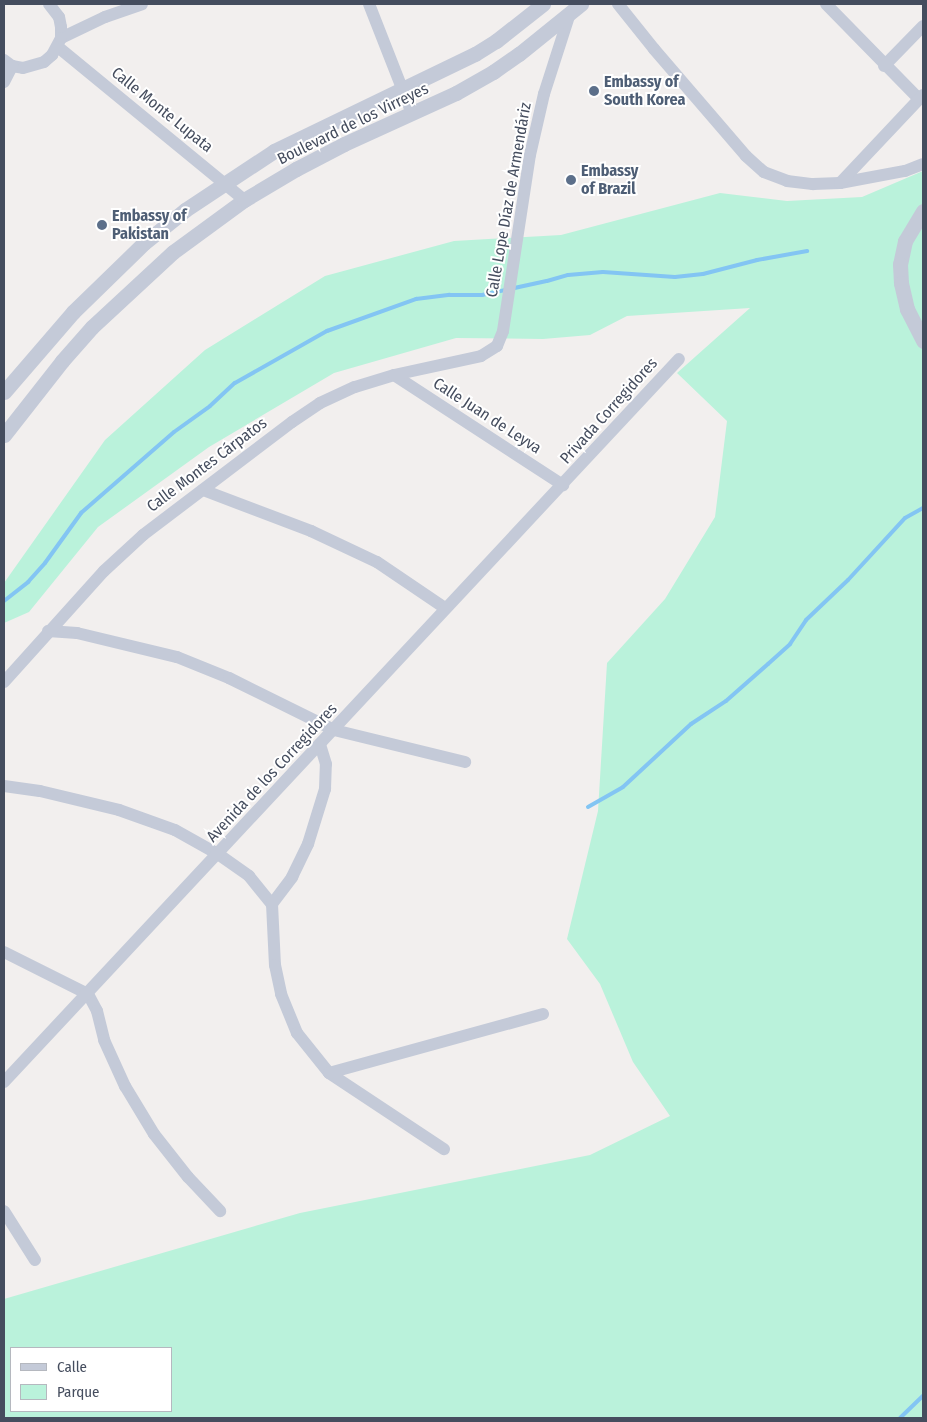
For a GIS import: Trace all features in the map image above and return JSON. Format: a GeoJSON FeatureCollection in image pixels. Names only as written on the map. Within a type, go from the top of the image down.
{"type":"FeatureCollection","features":[{"type":"Feature","properties":{"kind":"street"},"geometry":{"type":"LineString","coordinates":[[49,4],[59,17],[59,43]]}},
{"type":"Feature","properties":{"kind":"street"},"geometry":{"type":"LineString","coordinates":[[4,82],[8,63],[34,66],[44,62],[59,43],[105,16],[142,4]]}},
{"type":"Feature","properties":{"kind":"street"},"geometry":{"type":"LineString","coordinates":[[369,4],[401,91],[412,114]]}},
{"type":"Feature","properties":{"kind":"street","name":"Boulevard de los Virreyes"},"geometry":{"type":"LineString","coordinates":[[4,392],[41,346],[110,274],[144,243],[225,182],[274,151],[326,124],[401,91],[475,54],[503,36],[543,4]]}},
{"type":"Feature","properties":{"kind":"street"},"geometry":{"type":"LineString","coordinates":[[618,4],[654,50],[746,156],[764,172],[787,181],[813,184],[840,183],[904,171],[923,164]]}},
{"type":"Feature","properties":{"kind":"street"},"geometry":{"type":"LineString","coordinates":[[826,4],[884,66],[921,97],[840,183]]}},
{"type":"Feature","properties":{"kind":"street","name":"Boulevard de los Virreyes"},"geometry":{"type":"LineString","coordinates":[[4,435],[62,361],[124,296],[173,252],[244,200],[296,169],[344,144],[456,94],[493,72],[519,54],[575,8]]}},
{"type":"Feature","properties":{"kind":"street","name":"Calle Lope Díaz de Armendáriz"},"geometry":{"type":"LineString","coordinates":[[481,356],[497,346],[503,330],[530,155],[544,94],[575,8]]}},
{"type":"Feature","properties":{"kind":"street"},"geometry":{"type":"LineString","coordinates":[[884,66],[923,26]]}},
{"type":"Feature","properties":{"kind":"street","name":"Calle Monte Lupata"},"geometry":{"type":"LineString","coordinates":[[59,43],[244,200]]}},
{"type":"Feature","properties":{"kind":"street"},"geometry":{"type":"LineString","coordinates":[[923,211],[905,241],[900,264],[901,283],[907,309],[923,341]]}},
{"type":"Feature","properties":{"kind":"street","name":"Calle Montes Cárpatos"},"geometry":{"type":"LineString","coordinates":[[4,682],[104,571],[143,535],[292,422],[320,403],[355,387],[394,375],[481,356]]}},
{"type":"Feature","properties":{"kind":"street","name":"Privada Corregidores"},"geometry":{"type":"LineString","coordinates":[[563,485],[678,359]]}},
{"type":"Feature","properties":{"kind":"street","name":"Calle Juan de Leyva"},"geometry":{"type":"LineString","coordinates":[[394,375],[563,485]]}},
{"type":"Feature","properties":{"kind":"street","name":"Avenida de los Corregidores"},"geometry":{"type":"LineString","coordinates":[[4,1082],[334,730],[445,608],[563,485]]}},
{"type":"Feature","properties":{"kind":"street"},"geometry":{"type":"LineString","coordinates":[[203,490],[311,530],[377,562],[445,608]]}},
{"type":"Feature","properties":{"kind":"street"},"geometry":{"type":"LineString","coordinates":[[48,631],[77,633],[177,657],[229,678],[334,730],[465,762]]}},
{"type":"Feature","properties":{"kind":"street"},"geometry":{"type":"LineString","coordinates":[[272,904],[292,877],[308,844],[325,789],[326,764],[320,744]]}},
{"type":"Feature","properties":{"kind":"street"},"geometry":{"type":"LineString","coordinates":[[4,786],[40,791],[119,810],[175,830],[218,854],[250,876],[272,904],[275,965],[281,994],[297,1033],[329,1073],[444,1148]]}},
{"type":"Feature","properties":{"kind":"street"},"geometry":{"type":"LineString","coordinates":[[4,952],[88,994],[97,1011],[104,1040],[125,1086],[154,1134],[188,1177],[220,1211]]}},
{"type":"Feature","properties":{"kind":"street"},"geometry":{"type":"LineString","coordinates":[[329,1073],[543,1014]]}},
{"type":"Feature","properties":{"kind":"street"},"geometry":{"type":"LineString","coordinates":[[4,1211],[34,1260]]}},
{"type":"Feature","properties":{"kind":"green space"},"geometry":{"type":"Polygon","coordinates":[[[923,171],[923,1418],[4,1418],[4,1299],[300,1213],[590,1155],[670,1116],[633,1062],[600,984],[567,939],[598,811],[607,663],[665,599],[715,517],[727,421],[677,373],[750,308],[627,316],[590,335],[543,339],[456,338],[334,373],[209,447],[98,527],[29,612],[4,623],[4,583],[105,440],[205,350],[325,276],[454,241],[561,235],[720,193],[787,201],[862,197],[923,171]]]}},
{"type":"Feature","properties":{"kind":"waterway"},"geometry":{"type":"LineString","coordinates":[[4,601],[28,582],[45,563],[81,513],[174,432],[210,406],[235,383],[327,331],[416,299],[450,295],[482,295],[568,275],[603,272],[675,277],[703,274],[757,260],[807,251]]}},
{"type":"Feature","properties":{"kind":"waterway"},"geometry":{"type":"LineString","coordinates":[[588,807],[623,787],[691,724],[726,701],[768,664],[790,644],[806,620],[848,580],[905,518],[923,508]]}},
{"type":"Feature","properties":{"kind":"waterway"},"geometry":{"type":"LineString","coordinates":[[900,1418],[923,1396]]}},
{"type":"Feature","properties":{"kind":"place","name":"Embassy of South Korea"},"geometry":{"type":"Point","coordinates":[594,91]}},
{"type":"Feature","properties":{"kind":"place","name":"Embassy of Brazil"},"geometry":{"type":"Point","coordinates":[571,180]}},
{"type":"Feature","properties":{"kind":"place","name":"Embassy of Pakistan"},"geometry":{"type":"Point","coordinates":[102,225]}}]}
